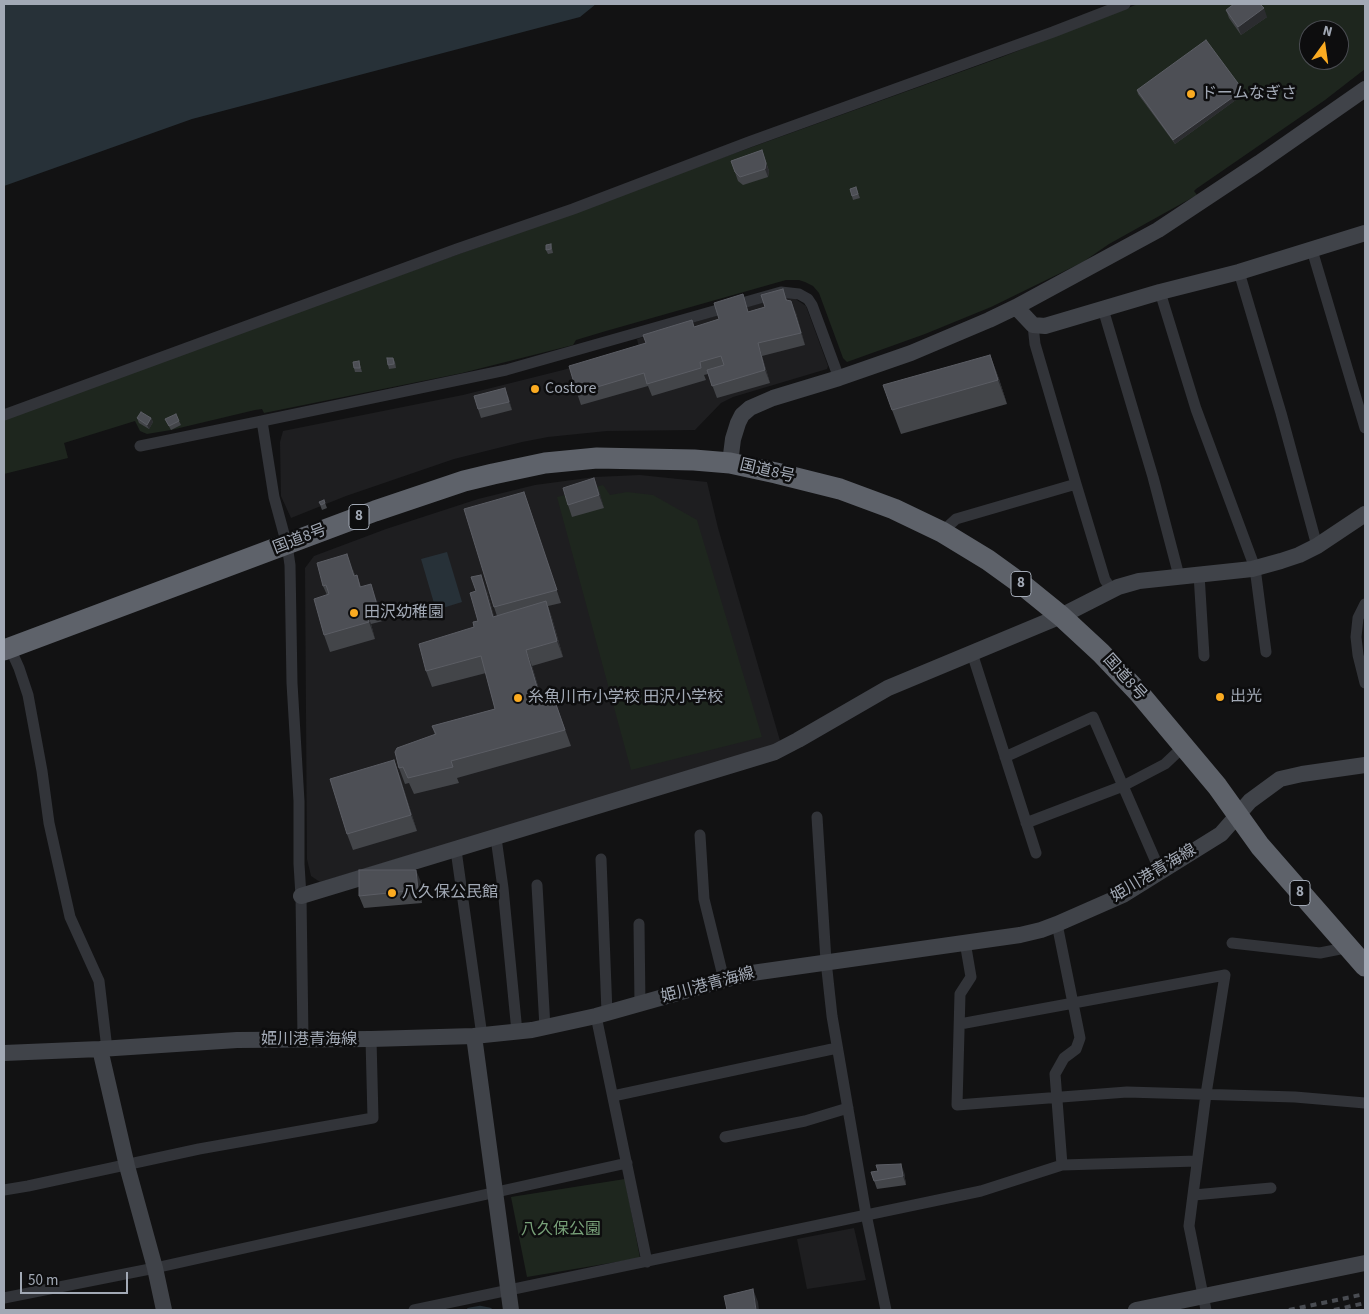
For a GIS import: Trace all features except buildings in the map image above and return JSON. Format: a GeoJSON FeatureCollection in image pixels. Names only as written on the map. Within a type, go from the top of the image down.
{"type":"FeatureCollection","features":[{"type":"Feature","properties":{"kind":"highway","name":"国道8号"},"geometry":{"type":"LineString","coordinates":[[7,649],[375,511],[456,483],[493,474],[545,463],[615,458],[694,460],[730,464],[776,473],[840,489],[894,509],[942,532],[988,560],[1061,616],[1102,653],[1139,693],[1217,786],[1260,846],[1365,966]]}},
{"type":"Feature","properties":{"kind":"street"},"geometry":{"type":"LineString","coordinates":[[4,415],[457,249],[573,209],[748,142],[1125,4]]}},
{"type":"Feature","properties":{"kind":"street"},"geometry":{"type":"LineString","coordinates":[[730,464],[733,439],[738,423],[742,415],[750,408],[773,398],[840,378],[940,342],[1016,307],[1158,230],[1228,185],[1365,89]]}},
{"type":"Feature","properties":{"kind":"street"},"geometry":{"type":"LineString","coordinates":[[1033,325],[1045,326],[1160,292],[1239,272],[1365,233]]}},
{"type":"Feature","properties":{"kind":"street"},"geometry":{"type":"LineString","coordinates":[[1312,250],[1365,428]]}},
{"type":"Feature","properties":{"kind":"street"},"geometry":{"type":"LineString","coordinates":[[1239,272],[1281,413],[1317,546]]}},
{"type":"Feature","properties":{"kind":"street"},"geometry":{"type":"LineString","coordinates":[[140,446],[506,370],[781,292],[799,294],[808,299],[840,378]]}},
{"type":"Feature","properties":{"kind":"street"},"geometry":{"type":"LineString","coordinates":[[1160,292],[1196,409],[1255,568],[1266,652]]}},
{"type":"Feature","properties":{"kind":"street"},"geometry":{"type":"LineString","coordinates":[[1016,307],[1033,325],[1035,344],[1076,484],[1105,580],[1112,590]]}},
{"type":"Feature","properties":{"kind":"street"},"geometry":{"type":"LineString","coordinates":[[1103,308],[1153,478],[1179,576]]}},
{"type":"Feature","properties":{"kind":"street"},"geometry":{"type":"LineString","coordinates":[[262,420],[274,497],[287,544],[290,565],[292,683],[299,801],[298,864],[301,896],[303,1039]]}},
{"type":"Feature","properties":{"kind":"street"},"geometry":{"type":"LineString","coordinates":[[942,532],[956,519],[1076,484]]}},
{"type":"Feature","properties":{"kind":"street"},"geometry":{"type":"LineString","coordinates":[[301,896],[775,752],[888,688],[1061,616],[1112,590],[1140,582],[1179,576],[1255,568],[1299,556],[1365,514]]}},
{"type":"Feature","properties":{"kind":"street"},"geometry":{"type":"LineString","coordinates":[[1199,574],[1204,656]]}},
{"type":"Feature","properties":{"kind":"street"},"geometry":{"type":"LineString","coordinates":[[1365,604],[1358,618],[1356,637],[1365,683]]}},
{"type":"Feature","properties":{"kind":"street"},"geometry":{"type":"LineString","coordinates":[[7,649],[19,668],[28,695],[42,771],[49,823],[70,917],[99,981],[103,1049],[127,1166],[156,1268],[164,1310]]}},
{"type":"Feature","properties":{"kind":"street"},"geometry":{"type":"LineString","coordinates":[[972,652],[1036,853]]}},
{"type":"Feature","properties":{"kind":"street"},"geometry":{"type":"LineString","coordinates":[[1005,757],[1093,717],[1160,871]]}},
{"type":"Feature","properties":{"kind":"street"},"geometry":{"type":"LineString","coordinates":[[1026,823],[1123,786],[1165,764],[1183,747]]}},
{"type":"Feature","properties":{"kind":"street","name":"姫川港青海線"},"geometry":{"type":"LineString","coordinates":[[4,1053],[103,1049],[237,1040],[478,1036],[517,1032],[545,1028],[602,1015],[745,974],[1020,935],[1058,924],[1123,895],[1221,834],[1259,794],[1280,779],[1365,765]]}},
{"type":"Feature","properties":{"kind":"street"},"geometry":{"type":"LineString","coordinates":[[817,817],[826,961],[832,1016],[866,1214],[886,1310]]}},
{"type":"Feature","properties":{"kind":"street"},"geometry":{"type":"LineString","coordinates":[[700,835],[704,899],[724,980]]}},
{"type":"Feature","properties":{"kind":"street"},"geometry":{"type":"LineString","coordinates":[[496,838],[503,888],[517,1032]]}},
{"type":"Feature","properties":{"kind":"street"},"geometry":{"type":"LineString","coordinates":[[456,850],[511,1310]]}},
{"type":"Feature","properties":{"kind":"street"},"geometry":{"type":"LineString","coordinates":[[600,858],[602,1015],[613,1096],[647,1262]]}},
{"type":"Feature","properties":{"kind":"street"},"geometry":{"type":"LineString","coordinates":[[537,885],[545,1028]]}},
{"type":"Feature","properties":{"kind":"street"},"geometry":{"type":"LineString","coordinates":[[639,924],[640,1005]]}},
{"type":"Feature","properties":{"kind":"street"},"geometry":{"type":"LineString","coordinates":[[1058,924],[1080,1038],[1076,1049],[1064,1058],[1055,1074],[1062,1165]]}},
{"type":"Feature","properties":{"kind":"street"},"geometry":{"type":"LineString","coordinates":[[965,942],[971,977],[960,994],[957,1105],[1127,1092],[1295,1096],[1365,1103]]}},
{"type":"Feature","properties":{"kind":"street"},"geometry":{"type":"LineString","coordinates":[[1232,943],[1320,953],[1350,948]]}},
{"type":"Feature","properties":{"kind":"street"},"geometry":{"type":"LineString","coordinates":[[960,1024],[1225,975],[1206,1094],[1189,1226],[1204,1303]]}},
{"type":"Feature","properties":{"kind":"street"},"geometry":{"type":"LineString","coordinates":[[4,1190],[199,1150],[373,1118],[371,1039]]}},
{"type":"Feature","properties":{"kind":"street"},"geometry":{"type":"LineString","coordinates":[[613,1096],[838,1048]]}},
{"type":"Feature","properties":{"kind":"street"},"geometry":{"type":"LineString","coordinates":[[725,1137],[805,1122],[848,1108]]}},
{"type":"Feature","properties":{"kind":"street"},"geometry":{"type":"LineString","coordinates":[[414,1310],[980,1191],[1062,1165],[1197,1161]]}},
{"type":"Feature","properties":{"kind":"street"},"geometry":{"type":"LineString","coordinates":[[4,1298],[156,1268],[496,1194],[627,1163]]}},
{"type":"Feature","properties":{"kind":"street"},"geometry":{"type":"LineString","coordinates":[[1194,1195],[1271,1188]]}},
{"type":"Feature","properties":{"kind":"street"},"geometry":{"type":"LineString","coordinates":[[1136,1310],[1204,1303],[1365,1264]]}},
{"type":"Feature","properties":{"kind":"shaded area"},"geometry":{"type":"Polygon","coordinates":[[[4,4],[596,4],[580,17],[192,119],[4,186],[4,4]]]}},
{"type":"Feature","properties":{"kind":"shaded area"},"geometry":{"type":"Polygon","coordinates":[[[780,297],[794,298],[806,306],[828,366],[827,369],[733,397],[721,403],[695,430],[607,431],[548,437],[522,442],[454,459],[346,496],[291,518],[281,496],[280,442],[283,431],[463,395],[563,370],[639,348],[637,339],[780,297]]]}},
{"type":"Feature","properties":{"kind":"shaded area"},"geometry":{"type":"Polygon","coordinates":[[[640,475],[707,482],[718,528],[781,744],[320,882],[311,876],[307,859],[305,568],[314,556],[386,529],[478,499],[535,485],[595,477],[640,475]]]}},
{"type":"Feature","properties":{"kind":"shaded area"},"geometry":{"type":"Polygon","coordinates":[[[447,552],[462,602],[436,610],[421,559],[447,552]]]}},
{"type":"Feature","properties":{"kind":"shaded area"},"geometry":{"type":"Polygon","coordinates":[[[854,1228],[866,1280],[807,1289],[797,1239],[854,1228]]]}},
{"type":"Feature","properties":{"kind":"green space"},"geometry":{"type":"Polygon","coordinates":[[[1138,4],[1365,4],[1365,69],[1325,100],[1196,189],[1194,191],[1197,195],[1109,244],[1083,262],[991,307],[925,334],[847,362],[843,358],[819,293],[813,286],[805,282],[786,280],[576,340],[573,345],[462,373],[264,413],[262,409],[255,410],[147,434],[140,431],[135,421],[64,443],[68,458],[4,474],[4,420],[226,337],[563,217],[1002,57],[1138,4]]]}},
{"type":"Feature","properties":{"kind":"green space"},"geometry":{"type":"Polygon","coordinates":[[[603,485],[610,495],[627,492],[653,495],[697,520],[762,737],[631,770],[557,497],[603,485]]]}},
{"type":"Feature","properties":{"kind":"green space","name":"八久保公園"},"geometry":{"type":"Polygon","coordinates":[[[625,1179],[640,1258],[527,1277],[511,1197],[625,1179]]]}},
{"type":"Feature","properties":{"kind":"waterway"},"geometry":{"type":"LineString","coordinates":[[469,1310],[480,1308],[490,1310]]}},
{"type":"Feature","properties":{"kind":"railway"},"geometry":{"type":"LineString","coordinates":[[1289,1310],[1365,1294]]}},
{"type":"Feature","properties":{"kind":"railway"},"geometry":{"type":"LineString","coordinates":[[1334,1310],[1365,1303]]}},
{"type":"Feature","properties":{"kind":"place","name":"ドームなぎさ"},"geometry":{"type":"Point","coordinates":[1191,94]}},
{"type":"Feature","properties":{"kind":"place","name":"Costore"},"geometry":{"type":"Point","coordinates":[535,389]}},
{"type":"Feature","properties":{"kind":"place","name":"田沢幼稚園"},"geometry":{"type":"Point","coordinates":[354,613]}},
{"type":"Feature","properties":{"kind":"place","name":"出光"},"geometry":{"type":"Point","coordinates":[1220,697]}},
{"type":"Feature","properties":{"kind":"place","name":"糸魚川市小学校 田沢小学校"},"geometry":{"type":"Point","coordinates":[518,698]}},
{"type":"Feature","properties":{"kind":"place","name":"八久保公民館"},"geometry":{"type":"Point","coordinates":[392,893]}}]}
